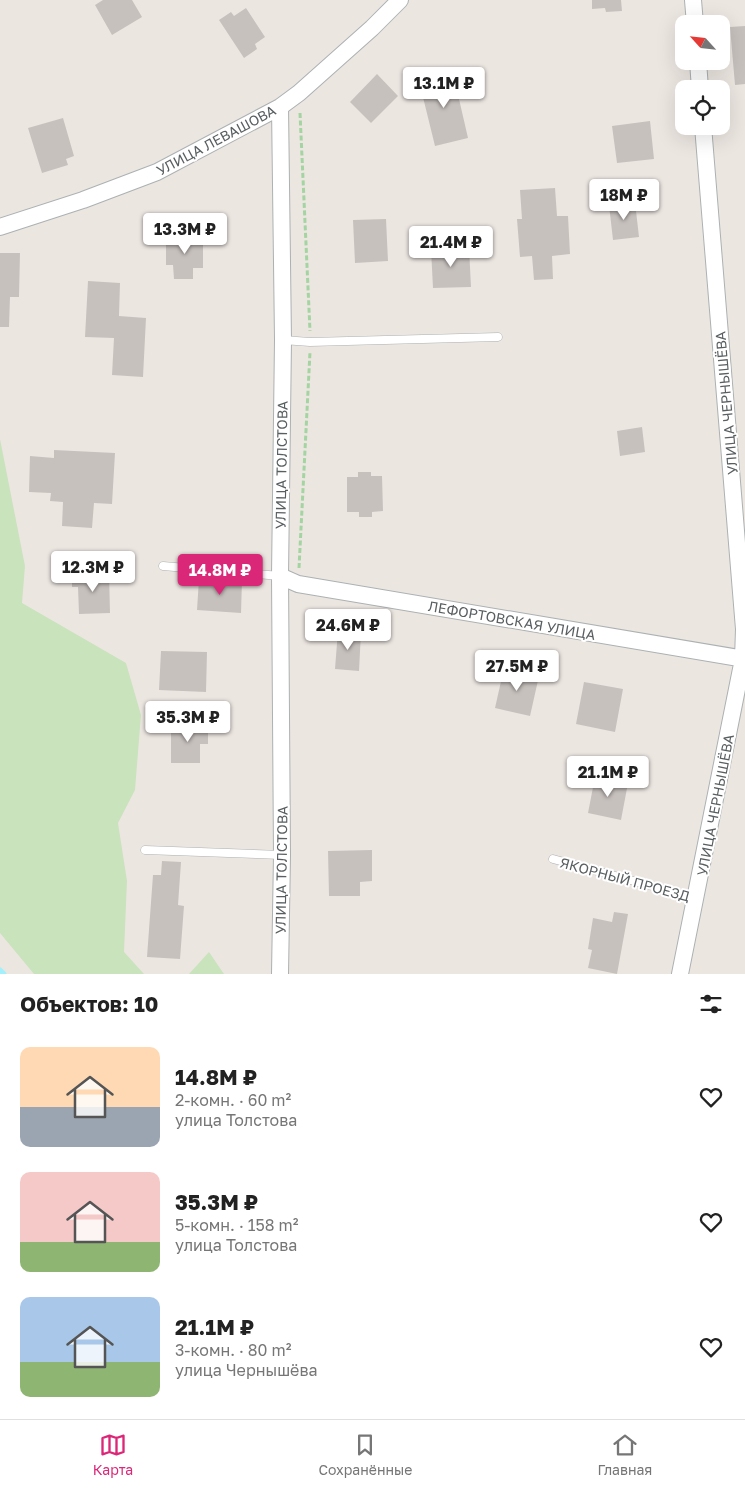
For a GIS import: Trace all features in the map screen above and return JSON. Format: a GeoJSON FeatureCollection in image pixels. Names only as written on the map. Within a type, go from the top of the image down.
{"type":"FeatureCollection","features":[{"type":"Feature","properties":{"kind":"street","name":"УЛИЦА ЛЕВАШОВА"},"geometry":{"type":"LineString","coordinates":[[0,227],[83,200],[157,172],[280,106],[299,93],[372,28],[400,0]]}},
{"type":"Feature","properties":{"kind":"street"},"geometry":{"type":"LineString","coordinates":[[693,0],[694,15]]}},
{"type":"Feature","properties":{"kind":"street","name":"УЛИЦА ТОЛСТОВА"},"geometry":{"type":"LineString","coordinates":[[280,106],[282,340],[280,576],[282,855],[280,974]]}},
{"type":"Feature","properties":{"kind":"street","name":"УЛИЦА ЧЕРНЫШЁВА"},"geometry":{"type":"LineString","coordinates":[[680,974],[744,659],[744,629],[705,135]]}},
{"type":"Feature","properties":{"kind":"street","name":"ЛЕФОРТОВСКАЯ УЛИЦА"},"geometry":{"type":"LineString","coordinates":[[280,576],[298,584],[744,659]]}},
{"type":"Feature","properties":{"kind":"lane"},"geometry":{"type":"LineString","coordinates":[[282,340],[310,342],[498,337]]}},
{"type":"Feature","properties":{"kind":"lane"},"geometry":{"type":"LineString","coordinates":[[163,566],[280,576]]}},
{"type":"Feature","properties":{"kind":"lane"},"geometry":{"type":"LineString","coordinates":[[145,850],[282,855]]}},
{"type":"Feature","properties":{"kind":"lane","name":"ЯКОРНЫЙ ПРОЕЗД"},"geometry":{"type":"LineString","coordinates":[[554,859],[696,898]]}},
{"type":"Feature","properties":{"kind":"path"},"geometry":{"type":"LineString","coordinates":[[298,584],[310,342],[299,93]]}},
{"type":"Feature","properties":{"kind":"green space"},"geometry":{"type":"Polygon","coordinates":[[[0,439],[25,566],[22,603],[126,663],[141,715],[135,790],[118,823],[127,881],[124,952],[144,974],[34,974],[0,933],[0,439]]]}},
{"type":"Feature","properties":{"kind":"green space"},"geometry":{"type":"Polygon","coordinates":[[[209,952],[224,974],[189,974],[209,952]]]}},
{"type":"Feature","properties":{"kind":"building"},"geometry":{"type":"Polygon","coordinates":[[[103,0],[132,0],[142,17],[112,35],[95,5],[103,0]]]}},
{"type":"Feature","properties":{"kind":"building"},"geometry":{"type":"Polygon","coordinates":[[[592,0],[621,0],[622,11],[606,12],[605,8],[592,9],[592,0]]]}},
{"type":"Feature","properties":{"kind":"building"},"geometry":{"type":"Polygon","coordinates":[[[246,8],[265,37],[255,44],[257,49],[244,58],[219,20],[231,12],[234,16],[246,8]]]}},
{"type":"Feature","properties":{"kind":"building"},"geometry":{"type":"Polygon","coordinates":[[[745,26],[745,84],[735,85],[730,27],[745,26]]]}},
{"type":"Feature","properties":{"kind":"building"},"geometry":{"type":"Polygon","coordinates":[[[453,73],[468,138],[435,146],[419,81],[453,73]]]}},
{"type":"Feature","properties":{"kind":"building"},"geometry":{"type":"Polygon","coordinates":[[[377,74],[398,96],[371,123],[350,102],[377,74]]]}},
{"type":"Feature","properties":{"kind":"building"},"geometry":{"type":"Polygon","coordinates":[[[63,118],[74,156],[66,159],[68,165],[42,173],[28,128],[63,118]]]}},
{"type":"Feature","properties":{"kind":"building"},"geometry":{"type":"Polygon","coordinates":[[[650,121],[654,159],[617,163],[612,126],[650,121]]]}},
{"type":"Feature","properties":{"kind":"building"},"geometry":{"type":"Polygon","coordinates":[[[555,188],[557,216],[568,216],[570,254],[552,256],[553,279],[534,280],[532,256],[520,257],[517,219],[522,219],[520,190],[555,188]]]}},
{"type":"Feature","properties":{"kind":"building"},"geometry":{"type":"Polygon","coordinates":[[[635,202],[639,237],[613,240],[609,205],[635,202]]]}},
{"type":"Feature","properties":{"kind":"building"},"geometry":{"type":"Polygon","coordinates":[[[386,219],[388,261],[355,263],[353,220],[386,219]]]}},
{"type":"Feature","properties":{"kind":"building"},"geometry":{"type":"Polygon","coordinates":[[[173,233],[196,233],[195,241],[203,241],[203,268],[193,268],[193,279],[174,279],[173,265],[166,265],[166,242],[173,242],[173,233]]]}},
{"type":"Feature","properties":{"kind":"building"},"geometry":{"type":"Polygon","coordinates":[[[469,247],[471,287],[433,288],[431,249],[469,247]]]}},
{"type":"Feature","properties":{"kind":"building"},"geometry":{"type":"Polygon","coordinates":[[[0,253],[20,253],[19,297],[10,297],[9,327],[0,327],[0,253]]]}},
{"type":"Feature","properties":{"kind":"building"},"geometry":{"type":"Polygon","coordinates":[[[88,281],[120,283],[119,316],[146,318],[143,377],[112,375],[114,338],[85,337],[88,281]]]}},
{"type":"Feature","properties":{"kind":"building"},"geometry":{"type":"Polygon","coordinates":[[[642,427],[645,452],[620,456],[617,431],[642,427]]]}},
{"type":"Feature","properties":{"kind":"building"},"geometry":{"type":"Polygon","coordinates":[[[54,450],[115,453],[112,504],[94,503],[92,528],[62,526],[63,502],[50,501],[51,493],[29,492],[30,456],[54,458],[54,450]]]}},
{"type":"Feature","properties":{"kind":"building"},"geometry":{"type":"Polygon","coordinates":[[[358,472],[371,472],[371,476],[382,476],[383,511],[372,512],[372,517],[359,517],[359,512],[347,512],[347,477],[358,477],[358,472]]]}},
{"type":"Feature","properties":{"kind":"building"},"geometry":{"type":"Polygon","coordinates":[[[109,572],[110,613],[79,614],[78,587],[72,587],[72,579],[81,579],[81,573],[109,572]]]}},
{"type":"Feature","properties":{"kind":"building"},"geometry":{"type":"Polygon","coordinates":[[[199,579],[242,581],[241,613],[197,610],[199,579]]]}},
{"type":"Feature","properties":{"kind":"building"},"geometry":{"type":"Polygon","coordinates":[[[338,630],[361,632],[359,671],[335,669],[338,630]]]}},
{"type":"Feature","properties":{"kind":"building"},"geometry":{"type":"Polygon","coordinates":[[[161,651],[207,652],[206,692],[159,690],[161,651]]]}},
{"type":"Feature","properties":{"kind":"building"},"geometry":{"type":"Polygon","coordinates":[[[504,668],[539,676],[530,716],[495,708],[504,668]]]}},
{"type":"Feature","properties":{"kind":"building"},"geometry":{"type":"Polygon","coordinates":[[[584,682],[623,689],[615,732],[576,724],[584,682]]]}},
{"type":"Feature","properties":{"kind":"building"},"geometry":{"type":"Polygon","coordinates":[[[171,726],[208,726],[208,744],[200,744],[200,763],[171,763],[171,726]]]}},
{"type":"Feature","properties":{"kind":"building"},"geometry":{"type":"Polygon","coordinates":[[[595,777],[628,783],[621,820],[588,813],[595,777]]]}},
{"type":"Feature","properties":{"kind":"building"},"geometry":{"type":"Polygon","coordinates":[[[372,850],[372,881],[360,882],[360,896],[329,896],[328,851],[372,850]]]}},
{"type":"Feature","properties":{"kind":"building"},"geometry":{"type":"Polygon","coordinates":[[[162,861],[181,862],[178,905],[184,906],[180,959],[147,957],[153,875],[161,875],[162,861]]]}},
{"type":"Feature","properties":{"kind":"building"},"geometry":{"type":"Polygon","coordinates":[[[614,912],[628,914],[617,974],[588,968],[592,950],[588,949],[593,918],[612,922],[614,912]]]}},
{"type":"Feature","properties":{"kind":"waterway"},"geometry":{"type":"LineString","coordinates":[[0,970],[4,974]]}}]}
